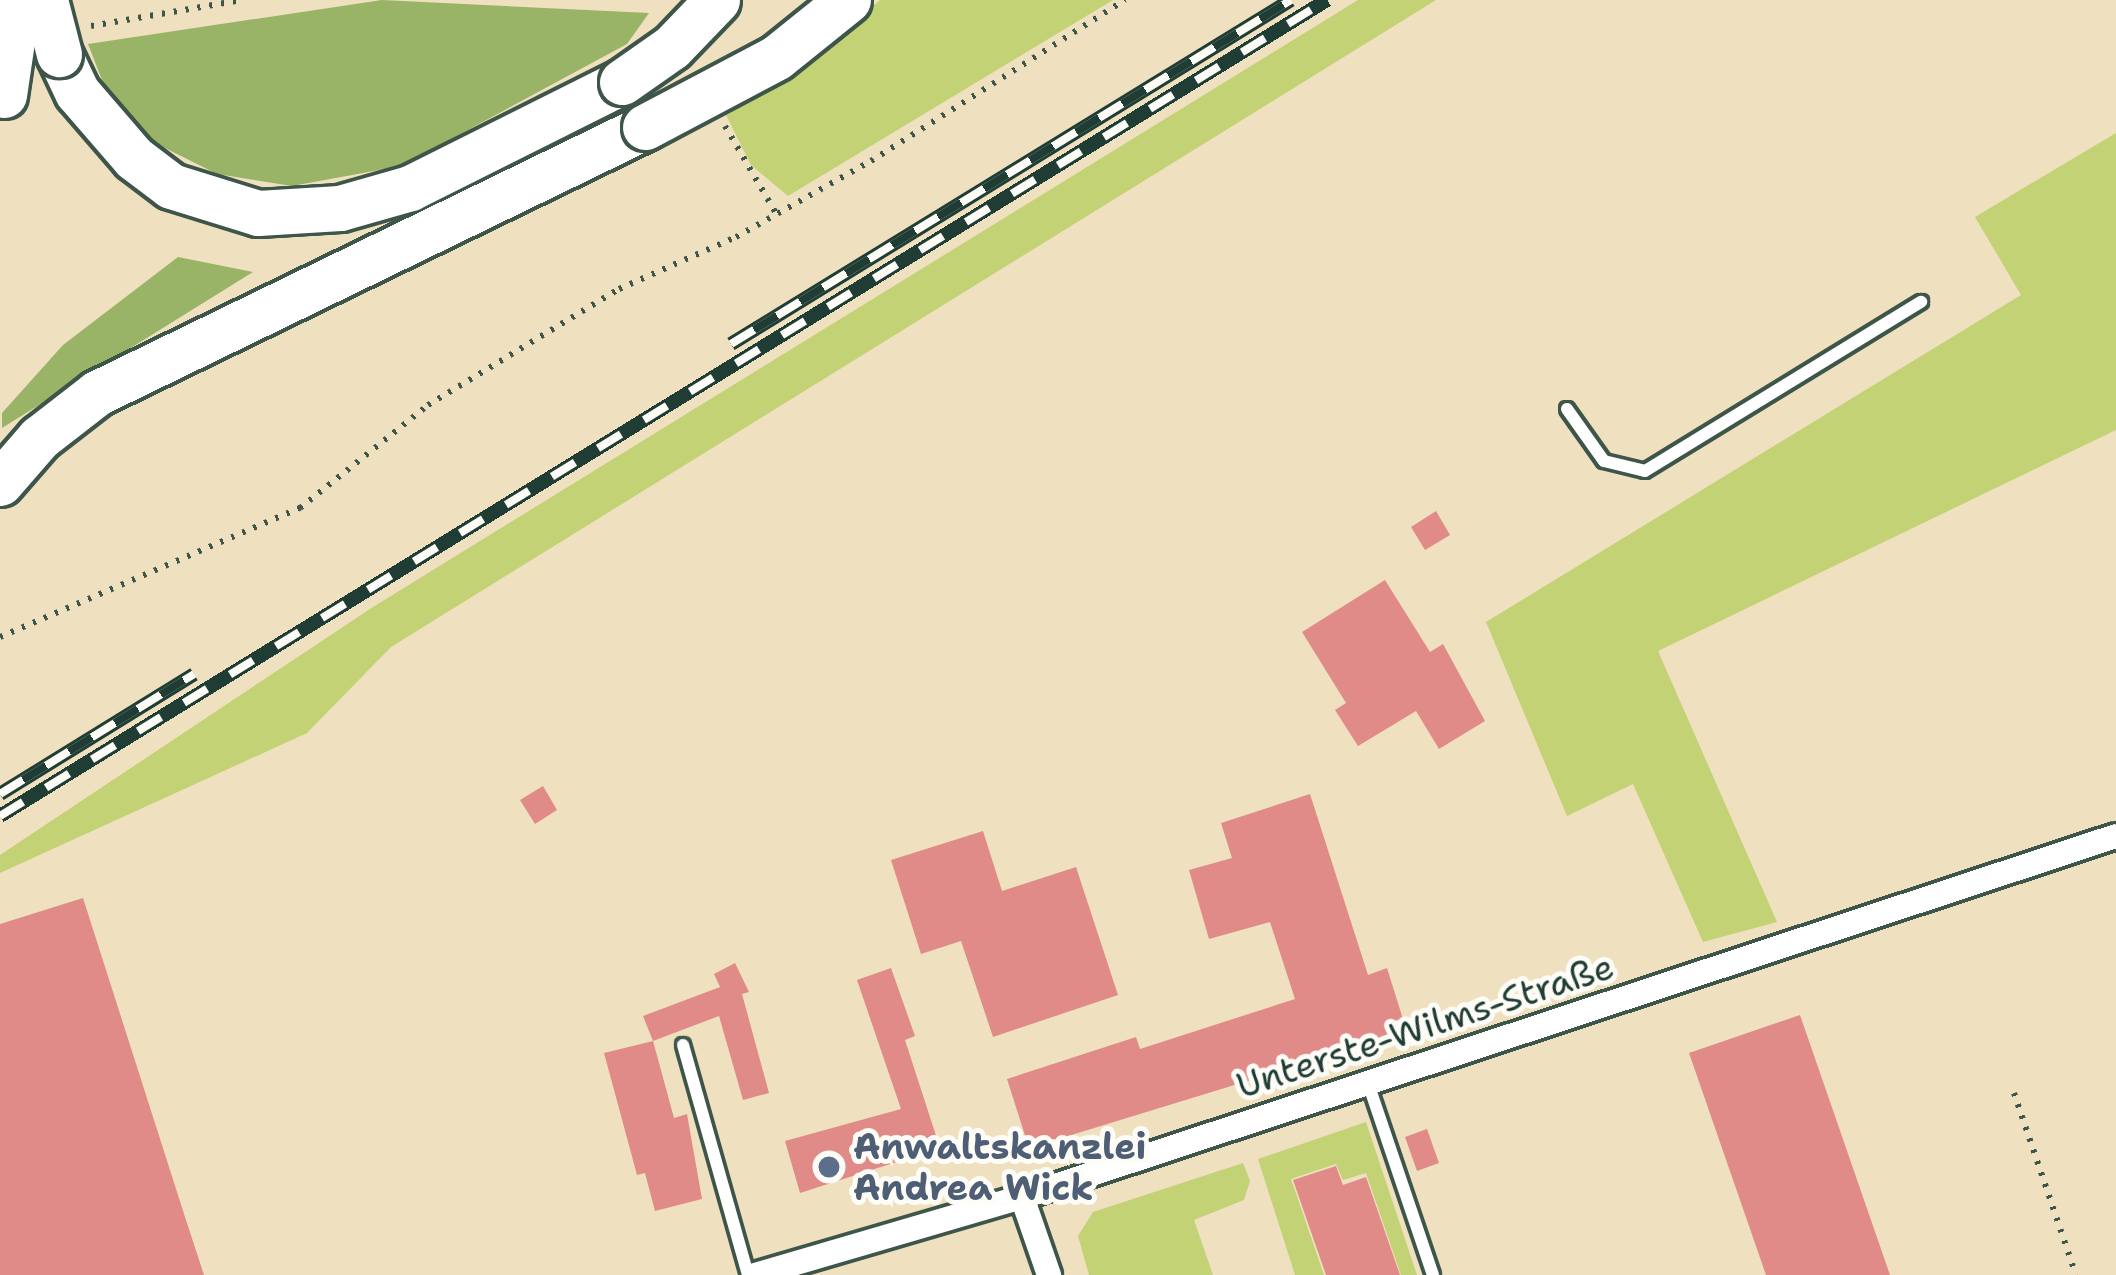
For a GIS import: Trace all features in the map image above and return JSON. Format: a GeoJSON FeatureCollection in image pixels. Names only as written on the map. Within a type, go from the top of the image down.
{"type":"FeatureCollection","features":[{"type":"Feature","properties":{"kind":"highway"},"geometry":{"type":"LineString","coordinates":[[2,108],[17,0]]}},
{"type":"Feature","properties":{"kind":"highway"},"geometry":{"type":"LineString","coordinates":[[45,0],[71,41],[77,92],[134,158],[171,186],[258,213],[340,208],[410,188],[622,82],[672,47],[717,0]]}},
{"type":"Feature","properties":{"kind":"highway"},"geometry":{"type":"LineString","coordinates":[[0,483],[39,438],[97,393],[645,127],[777,57],[848,0]]}},
{"type":"Feature","properties":{"kind":"street","name":"Unterste-Wilms-Straße"},"geometry":{"type":"LineString","coordinates":[[751,1275],[1022,1197],[2116,836]]}},
{"type":"Feature","properties":{"kind":"street"},"geometry":{"type":"LineString","coordinates":[[1022,1197],[1049,1275]]}},
{"type":"Feature","properties":{"kind":"lane"},"geometry":{"type":"LineString","coordinates":[[1567,409],[1604,461],[1645,470],[1921,302]]}},
{"type":"Feature","properties":{"kind":"lane"},"geometry":{"type":"LineString","coordinates":[[683,1045],[751,1275]]}},
{"type":"Feature","properties":{"kind":"lane"},"geometry":{"type":"LineString","coordinates":[[1368,1083],[1433,1275]]}},
{"type":"Feature","properties":{"kind":"path"},"geometry":{"type":"LineString","coordinates":[[71,41],[242,0]]}},
{"type":"Feature","properties":{"kind":"path"},"geometry":{"type":"LineString","coordinates":[[0,637],[300,508],[428,405],[619,289],[736,237],[871,161],[1125,0]]}},
{"type":"Feature","properties":{"kind":"path"},"geometry":{"type":"LineString","coordinates":[[2014,1093],[2076,1275]]}},
{"type":"Feature","properties":{"kind":"green space"},"geometry":{"type":"Polygon","coordinates":[[[382,0],[649,13],[627,44],[401,166],[292,186],[217,174],[155,143],[109,98],[88,44],[382,0]]]}},
{"type":"Feature","properties":{"kind":"green space"},"geometry":{"type":"Polygon","coordinates":[[[880,0],[1113,0],[788,196],[751,165],[726,115],[805,66],[880,0]]]}},
{"type":"Feature","properties":{"kind":"green space"},"geometry":{"type":"Polygon","coordinates":[[[1358,0],[1436,0],[391,647],[307,733],[0,873],[0,855],[373,607],[1358,0]]]}},
{"type":"Feature","properties":{"kind":"green space"},"geometry":{"type":"Polygon","coordinates":[[[2116,133],[2116,430],[1658,651],[1777,922],[1703,942],[1633,784],[1567,816],[1486,622],[2021,295],[1975,217],[2116,133]]]}},
{"type":"Feature","properties":{"kind":"green space"},"geometry":{"type":"Polygon","coordinates":[[[178,257],[253,272],[2,428],[2,413],[63,345],[178,257]]]}},
{"type":"Feature","properties":{"kind":"green space"},"geometry":{"type":"Polygon","coordinates":[[[1366,1122],[1417,1275],[1401,1275],[1366,1173],[1343,1180],[1336,1164],[1291,1179],[1324,1275],[1295,1275],[1258,1159],[1366,1122]]]}},
{"type":"Feature","properties":{"kind":"green space"},"geometry":{"type":"Polygon","coordinates":[[[1243,1163],[1250,1181],[1244,1200],[1194,1220],[1213,1275],[1089,1275],[1078,1236],[1093,1212],[1243,1163]]]}},
{"type":"Feature","properties":{"kind":"building"},"geometry":{"type":"Polygon","coordinates":[[[1436,511],[1450,535],[1425,550],[1411,527],[1436,511]]]}},
{"type":"Feature","properties":{"kind":"building"},"geometry":{"type":"Polygon","coordinates":[[[1385,580],[1430,652],[1443,644],[1485,721],[1439,749],[1416,711],[1358,746],[1335,710],[1346,703],[1302,632],[1385,580]]]}},
{"type":"Feature","properties":{"kind":"building"},"geometry":{"type":"Polygon","coordinates":[[[543,786],[557,810],[535,824],[520,800],[543,786]]]}},
{"type":"Feature","properties":{"kind":"building"},"geometry":{"type":"Polygon","coordinates":[[[1310,794],[1368,975],[1387,968],[1407,1032],[1029,1148],[1007,1079],[1136,1037],[1140,1049],[1295,999],[1270,922],[1209,939],[1189,870],[1232,858],[1221,823],[1310,794]]]}},
{"type":"Feature","properties":{"kind":"building"},"geometry":{"type":"Polygon","coordinates":[[[983,831],[1002,891],[1076,867],[1118,995],[993,1037],[961,941],[921,954],[891,860],[983,831]]]}},
{"type":"Feature","properties":{"kind":"building"},"geometry":{"type":"Polygon","coordinates":[[[83,898],[204,1275],[0,1275],[0,924],[83,898]]]}},
{"type":"Feature","properties":{"kind":"building"},"geometry":{"type":"Polygon","coordinates":[[[735,963],[749,992],[742,994],[769,1093],[743,1100],[719,1016],[653,1041],[643,1016],[720,987],[714,974],[735,963]]]}},
{"type":"Feature","properties":{"kind":"building"},"geometry":{"type":"Polygon","coordinates":[[[891,968],[915,1036],[905,1040],[940,1148],[800,1193],[785,1141],[901,1109],[857,980],[891,968]]]}},
{"type":"Feature","properties":{"kind":"building"},"geometry":{"type":"Polygon","coordinates":[[[1800,1015],[1890,1275],[1766,1275],[1689,1053],[1800,1015]]]}},
{"type":"Feature","properties":{"kind":"building"},"geometry":{"type":"Polygon","coordinates":[[[653,1041],[674,1118],[687,1114],[702,1199],[655,1211],[645,1173],[637,1175],[604,1053],[653,1041]]]}},
{"type":"Feature","properties":{"kind":"building"},"geometry":{"type":"Polygon","coordinates":[[[1427,1129],[1439,1163],[1417,1171],[1405,1137],[1427,1129]]]}},
{"type":"Feature","properties":{"kind":"building"},"geometry":{"type":"Polygon","coordinates":[[[1336,1166],[1343,1185],[1366,1177],[1400,1275],[1326,1275],[1293,1180],[1336,1166]]]}},
{"type":"Feature","properties":{"kind":"railway"},"geometry":{"type":"LineString","coordinates":[[731,344],[1291,0]]}},
{"type":"Feature","properties":{"kind":"railway"},"geometry":{"type":"LineString","coordinates":[[0,816],[1327,0]]}},
{"type":"Feature","properties":{"kind":"railway"},"geometry":{"type":"LineString","coordinates":[[0,794],[194,674]]}},
{"type":"Feature","properties":{"kind":"place","name":"Anwaltskanzlei Andrea Wick"},"geometry":{"type":"Point","coordinates":[829,1167]}}]}
